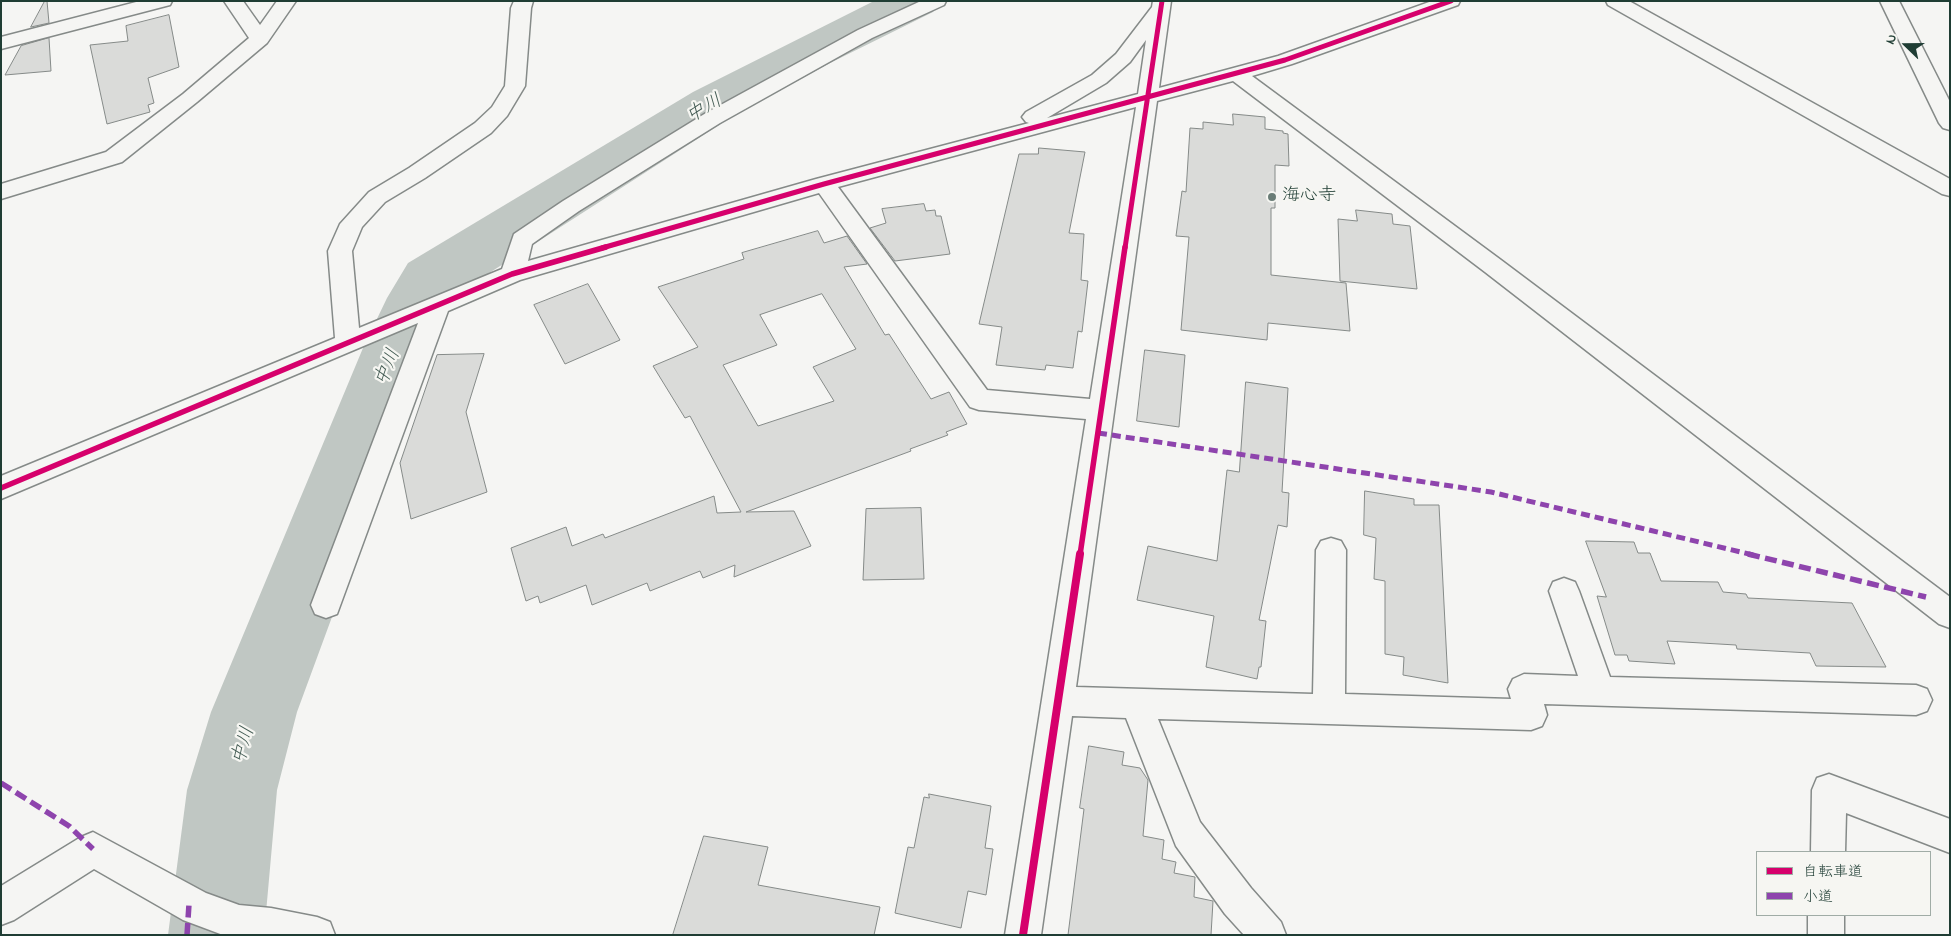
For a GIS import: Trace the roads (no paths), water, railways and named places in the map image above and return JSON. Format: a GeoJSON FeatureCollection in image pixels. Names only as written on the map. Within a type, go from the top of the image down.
{"type":"FeatureCollection","features":[{"type":"Feature","properties":{"kind":"street"},"geometry":{"type":"LineString","coordinates":[[1,43],[163,1]]}},
{"type":"Feature","properties":{"kind":"street"},"geometry":{"type":"LineString","coordinates":[[234,1],[260,39]]}},
{"type":"Feature","properties":{"kind":"street"},"geometry":{"type":"LineString","coordinates":[[1,192],[114,157],[190,98],[260,39],[287,1]]}},
{"type":"Feature","properties":{"kind":"street"},"geometry":{"type":"LineString","coordinates":[[358,338],[340,251],[352,224],[377,197],[417,173],[483,128],[500,111],[515,86],[521,8],[524,1]]}},
{"type":"Feature","properties":{"kind":"street"},"geometry":{"type":"LineString","coordinates":[[512,274],[522,240],[571,206],[713,118],[865,34],[937,1]]}},
{"type":"Feature","properties":{"kind":"street"},"geometry":{"type":"LineString","coordinates":[[1,488],[512,274],[824,184],[1148,99],[1285,60],[1451,1]]}},
{"type":"Feature","properties":{"kind":"street"},"geometry":{"type":"LineString","coordinates":[[1615,1],[1950,189]]}},
{"type":"Feature","properties":{"kind":"street"},"geometry":{"type":"LineString","coordinates":[[1889,1],[1950,123]]}},
{"type":"Feature","properties":{"kind":"street"},"geometry":{"type":"LineString","coordinates":[[1023,935],[1161,4]]}},
{"type":"Feature","properties":{"kind":"street"},"geometry":{"type":"LineString","coordinates":[[992,139],[1059,104],[1099,79],[1123,58],[1161,4]]}},
{"type":"Feature","properties":{"kind":"street"},"geometry":{"type":"LineString","coordinates":[[1236,74],[1493,266],[1950,615]]}},
{"type":"Feature","properties":{"kind":"street"},"geometry":{"type":"LineString","coordinates":[[824,184],[979,400],[1102,410]]}},
{"type":"Feature","properties":{"kind":"street"},"geometry":{"type":"LineString","coordinates":[[326,605],[429,308]]}},
{"type":"Feature","properties":{"kind":"street"},"geometry":{"type":"LineString","coordinates":[[1329,709],[1331,550]]}},
{"type":"Feature","properties":{"kind":"street"},"geometry":{"type":"LineString","coordinates":[[1564,591],[1600,691]]}},
{"type":"Feature","properties":{"kind":"street"},"geometry":{"type":"LineString","coordinates":[[1058,701],[1531,715],[1524,689],[1916,700]]}},
{"type":"Feature","properties":{"kind":"street"},"geometry":{"type":"LineString","coordinates":[[1136,704],[1188,834],[1238,901],[1268,935]]}},
{"type":"Feature","properties":{"kind":"street"},"geometry":{"type":"LineString","coordinates":[[1828,851],[1829,790],[1950,836]]}},
{"type":"Feature","properties":{"kind":"street"},"geometry":{"type":"LineString","coordinates":[[1,907],[93,849],[196,907],[260,928],[317,935]]}},
{"type":"Feature","properties":{"kind":"street"},"geometry":{"type":"LineString","coordinates":[[1826,916],[1826,935]]}},
{"type":"Feature","properties":{"kind":"waterway","name":"中川"},"geometry":{"type":"LineString","coordinates":[[216,935],[232,790],[254,712],[397,348],[431,279],[713,104],[811,52],[915,1]]}},
{"type":"Feature","properties":{"kind":"place","name":"海心寺"},"geometry":{"type":"Point","coordinates":[1272,197]}}]}
